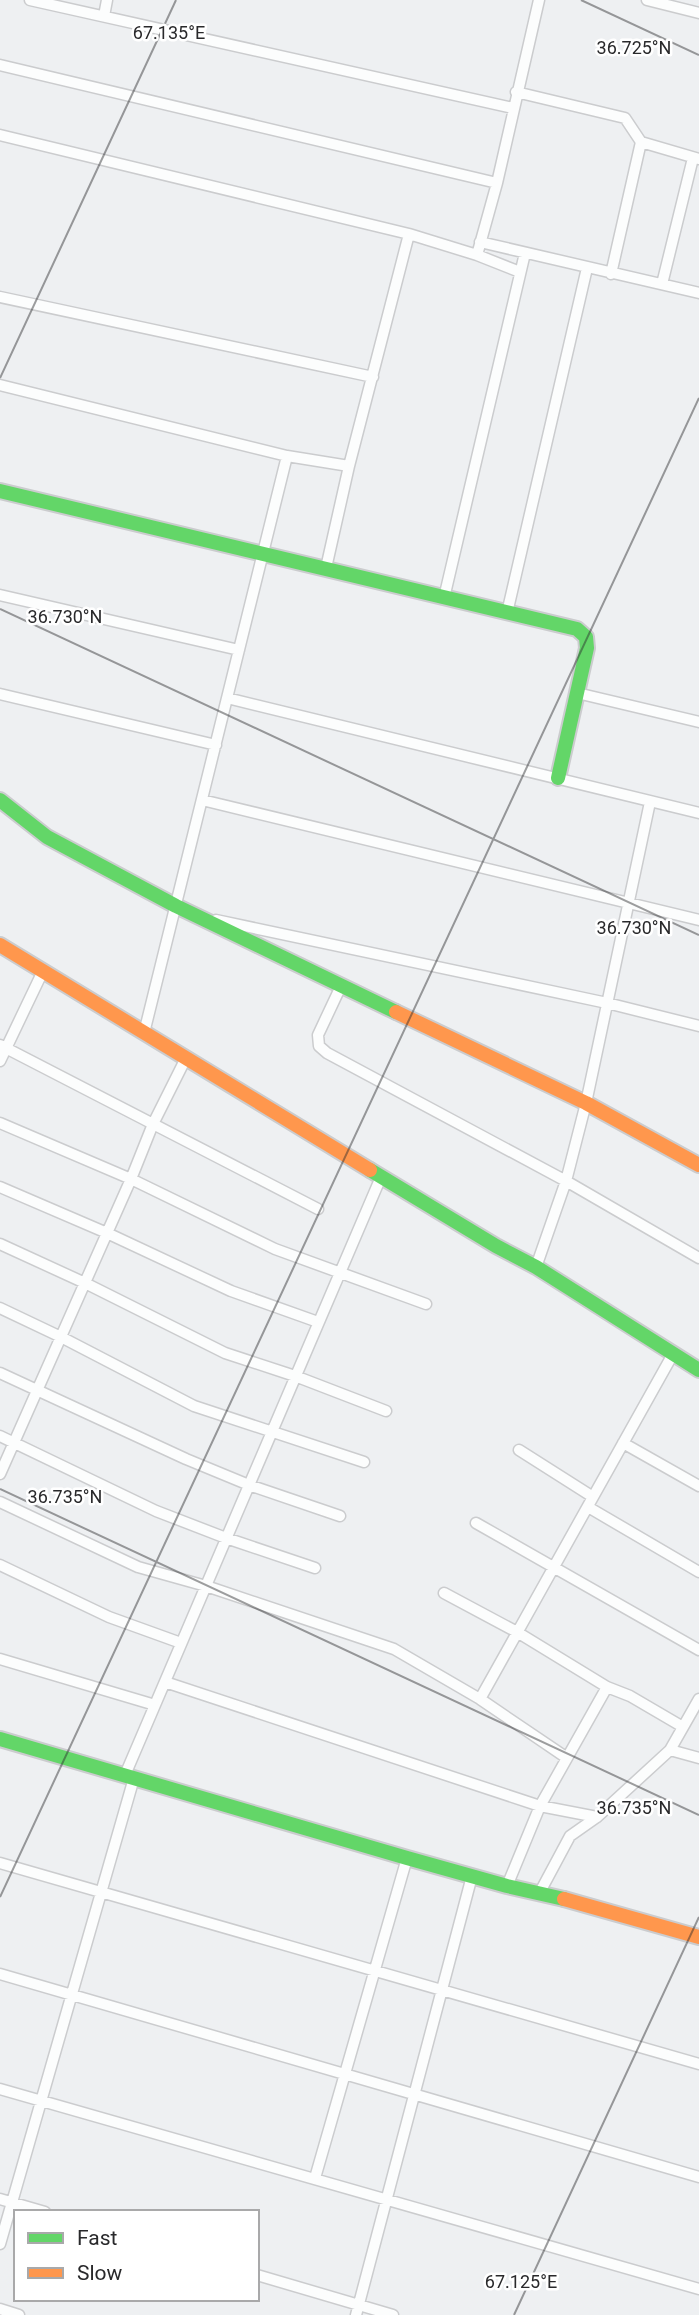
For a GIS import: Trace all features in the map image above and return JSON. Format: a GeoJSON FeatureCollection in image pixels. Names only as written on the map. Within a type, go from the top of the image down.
{"type":"FeatureCollection","features":[{"type":"Feature","properties":{"kind":"street"},"geometry":{"type":"LineString","coordinates":[[30,0],[513,108]]}},
{"type":"Feature","properties":{"kind":"street"},"geometry":{"type":"LineString","coordinates":[[104,16],[107,0]]}},
{"type":"Feature","properties":{"kind":"street"},"geometry":{"type":"LineString","coordinates":[[477,255],[497,183],[538,0]]}},
{"type":"Feature","properties":{"kind":"street"},"geometry":{"type":"LineString","coordinates":[[647,0],[699,13]]}},
{"type":"Feature","properties":{"kind":"street"},"geometry":{"type":"LineString","coordinates":[[0,65],[497,183]]}},
{"type":"Feature","properties":{"kind":"street"},"geometry":{"type":"LineString","coordinates":[[516,92],[625,118],[641,142],[696,158],[662,284]]}},
{"type":"Feature","properties":{"kind":"street"},"geometry":{"type":"LineString","coordinates":[[0,135],[409,233],[520,272]]}},
{"type":"Feature","properties":{"kind":"street"},"geometry":{"type":"LineString","coordinates":[[611,274],[641,142]]}},
{"type":"Feature","properties":{"kind":"street"},"geometry":{"type":"LineString","coordinates":[[326,568],[349,466],[409,233]]}},
{"type":"Feature","properties":{"kind":"street"},"geometry":{"type":"LineString","coordinates":[[480,242],[699,293]]}},
{"type":"Feature","properties":{"kind":"street"},"geometry":{"type":"LineString","coordinates":[[444,598],[525,253]]}},
{"type":"Feature","properties":{"kind":"street"},"geometry":{"type":"LineString","coordinates":[[507,613],[587,268]]}},
{"type":"Feature","properties":{"kind":"street"},"geometry":{"type":"LineString","coordinates":[[0,298],[373,377]]}},
{"type":"Feature","properties":{"kind":"street"},"geometry":{"type":"LineString","coordinates":[[0,385],[287,456],[349,466]]}},
{"type":"Feature","properties":{"kind":"street"},"geometry":{"type":"LineString","coordinates":[[144,1033],[287,456]]}},
{"type":"Feature","properties":{"kind":"street"},"geometry":{"type":"LineString","coordinates":[[0,491],[577,629],[586,637],[587,648],[558,778]]}},
{"type":"Feature","properties":{"kind":"street"},"geometry":{"type":"LineString","coordinates":[[0,595],[239,650]]}},
{"type":"Feature","properties":{"kind":"street"},"geometry":{"type":"LineString","coordinates":[[577,693],[699,722]]}},
{"type":"Feature","properties":{"kind":"street"},"geometry":{"type":"LineString","coordinates":[[0,694],[216,745]]}},
{"type":"Feature","properties":{"kind":"street"},"geometry":{"type":"LineString","coordinates":[[227,698],[699,813]]}},
{"type":"Feature","properties":{"kind":"street"},"geometry":{"type":"LineString","coordinates":[[0,800],[47,837],[195,916],[586,1103],[699,1165]]}},
{"type":"Feature","properties":{"kind":"street"},"geometry":{"type":"LineString","coordinates":[[202,800],[699,920]]}},
{"type":"Feature","properties":{"kind":"street"},"geometry":{"type":"LineString","coordinates":[[536,1267],[566,1181],[586,1103],[650,802]]}},
{"type":"Feature","properties":{"kind":"street"},"geometry":{"type":"LineString","coordinates":[[195,916],[607,1003],[699,1026]]}},
{"type":"Feature","properties":{"kind":"street"},"geometry":{"type":"LineString","coordinates":[[0,945],[381,1177],[536,1267],[699,1370]]}},
{"type":"Feature","properties":{"kind":"street"},"geometry":{"type":"LineString","coordinates":[[0,1062],[3,1047],[44,971]]}},
{"type":"Feature","properties":{"kind":"street"},"geometry":{"type":"LineString","coordinates":[[341,986],[318,1035],[319,1046],[327,1053],[566,1181],[699,1258]]}},
{"type":"Feature","properties":{"kind":"street"},"geometry":{"type":"LineString","coordinates":[[3,1047],[318,1209]]}},
{"type":"Feature","properties":{"kind":"street"},"geometry":{"type":"LineString","coordinates":[[0,1474],[153,1124],[186,1058]]}},
{"type":"Feature","properties":{"kind":"street"},"geometry":{"type":"LineString","coordinates":[[0,1123],[131,1179],[275,1249],[426,1304]]}},
{"type":"Feature","properties":{"kind":"street"},"geometry":{"type":"LineString","coordinates":[[0,2244],[102,1892],[130,1776],[155,1704],[381,1177]]}},
{"type":"Feature","properties":{"kind":"street"},"geometry":{"type":"LineString","coordinates":[[0,1187],[231,1291],[318,1322]]}},
{"type":"Feature","properties":{"kind":"street"},"geometry":{"type":"LineString","coordinates":[[0,1244],[225,1353],[386,1410]]}},
{"type":"Feature","properties":{"kind":"street"},"geometry":{"type":"LineString","coordinates":[[0,1308],[194,1406],[364,1462]]}},
{"type":"Feature","properties":{"kind":"street"},"geometry":{"type":"LineString","coordinates":[[480,1699],[674,1354]]}},
{"type":"Feature","properties":{"kind":"street"},"geometry":{"type":"LineString","coordinates":[[0,1373],[186,1459],[249,1485],[340,1516]]}},
{"type":"Feature","properties":{"kind":"street"},"geometry":{"type":"LineString","coordinates":[[0,1436],[156,1511],[226,1538],[315,1567]]}},
{"type":"Feature","properties":{"kind":"street"},"geometry":{"type":"LineString","coordinates":[[624,1443],[699,1486]]}},
{"type":"Feature","properties":{"kind":"street"},"geometry":{"type":"LineString","coordinates":[[519,1450],[591,1502],[699,1572]]}},
{"type":"Feature","properties":{"kind":"street"},"geometry":{"type":"LineString","coordinates":[[0,1502],[138,1567],[206,1586],[394,1649],[480,1699],[567,1758]]}},
{"type":"Feature","properties":{"kind":"street"},"geometry":{"type":"LineString","coordinates":[[476,1523],[699,1650]]}},
{"type":"Feature","properties":{"kind":"street"},"geometry":{"type":"LineString","coordinates":[[0,1565],[109,1616],[181,1643]]}},
{"type":"Feature","properties":{"kind":"street"},"geometry":{"type":"LineString","coordinates":[[444,1593],[517,1632],[607,1687],[630,1696],[683,1727]]}},
{"type":"Feature","properties":{"kind":"street"},"geometry":{"type":"LineString","coordinates":[[0,1659],[155,1704]]}},
{"type":"Feature","properties":{"kind":"street"},"geometry":{"type":"LineString","coordinates":[[165,1682],[540,1806],[597,1817]]}},
{"type":"Feature","properties":{"kind":"street"},"geometry":{"type":"LineString","coordinates":[[507,1886],[540,1806],[607,1687]]}},
{"type":"Feature","properties":{"kind":"street"},"geometry":{"type":"LineString","coordinates":[[540,1892],[570,1836],[597,1817],[670,1750],[699,1699]]}},
{"type":"Feature","properties":{"kind":"street"},"geometry":{"type":"LineString","coordinates":[[0,1739],[407,1858],[699,1937]]}},
{"type":"Feature","properties":{"kind":"street"},"geometry":{"type":"LineString","coordinates":[[670,1750],[699,1758]]}},
{"type":"Feature","properties":{"kind":"street"},"geometry":{"type":"LineString","coordinates":[[315,2178],[407,1858]]}},
{"type":"Feature","properties":{"kind":"street"},"geometry":{"type":"LineString","coordinates":[[0,1863],[699,2064]]}},
{"type":"Feature","properties":{"kind":"street"},"geometry":{"type":"LineString","coordinates":[[357,2310],[472,1876]]}},
{"type":"Feature","properties":{"kind":"street"},"geometry":{"type":"LineString","coordinates":[[0,1974],[699,2177]]}},
{"type":"Feature","properties":{"kind":"street"},"geometry":{"type":"LineString","coordinates":[[0,2089],[699,2289]]}},
{"type":"Feature","properties":{"kind":"street"},"geometry":{"type":"LineString","coordinates":[[0,2199],[38,2210]]}},
{"type":"Feature","properties":{"kind":"street"},"geometry":{"type":"LineString","coordinates":[[259,2276],[357,2310],[393,2315]]}},
{"type":"Feature","properties":{"kind":"street"},"geometry":{"type":"LineString","coordinates":[[0,2309],[19,2315]]}},
{"type":"Feature","properties":{"kind":"traffic: fast"},"geometry":{"type":"LineString","coordinates":[[0,491],[577,629],[586,637],[587,648],[558,778]]}},
{"type":"Feature","properties":{"kind":"traffic: fast"},"geometry":{"type":"LineString","coordinates":[[0,800],[47,837],[176,906],[396,1012]]}},
{"type":"Feature","properties":{"kind":"traffic: fast"},"geometry":{"type":"LineString","coordinates":[[370,1170],[536,1267],[699,1370]]}},
{"type":"Feature","properties":{"kind":"traffic: fast"},"geometry":{"type":"LineString","coordinates":[[0,1739],[407,1858],[564,1899]]}},
{"type":"Feature","properties":{"kind":"traffic: slow"},"geometry":{"type":"LineString","coordinates":[[0,945],[370,1170]]}},
{"type":"Feature","properties":{"kind":"traffic: slow"},"geometry":{"type":"LineString","coordinates":[[396,1012],[586,1103],[699,1165]]}},
{"type":"Feature","properties":{"kind":"traffic: slow"},"geometry":{"type":"LineString","coordinates":[[564,1899],[699,1937]]}}]}
